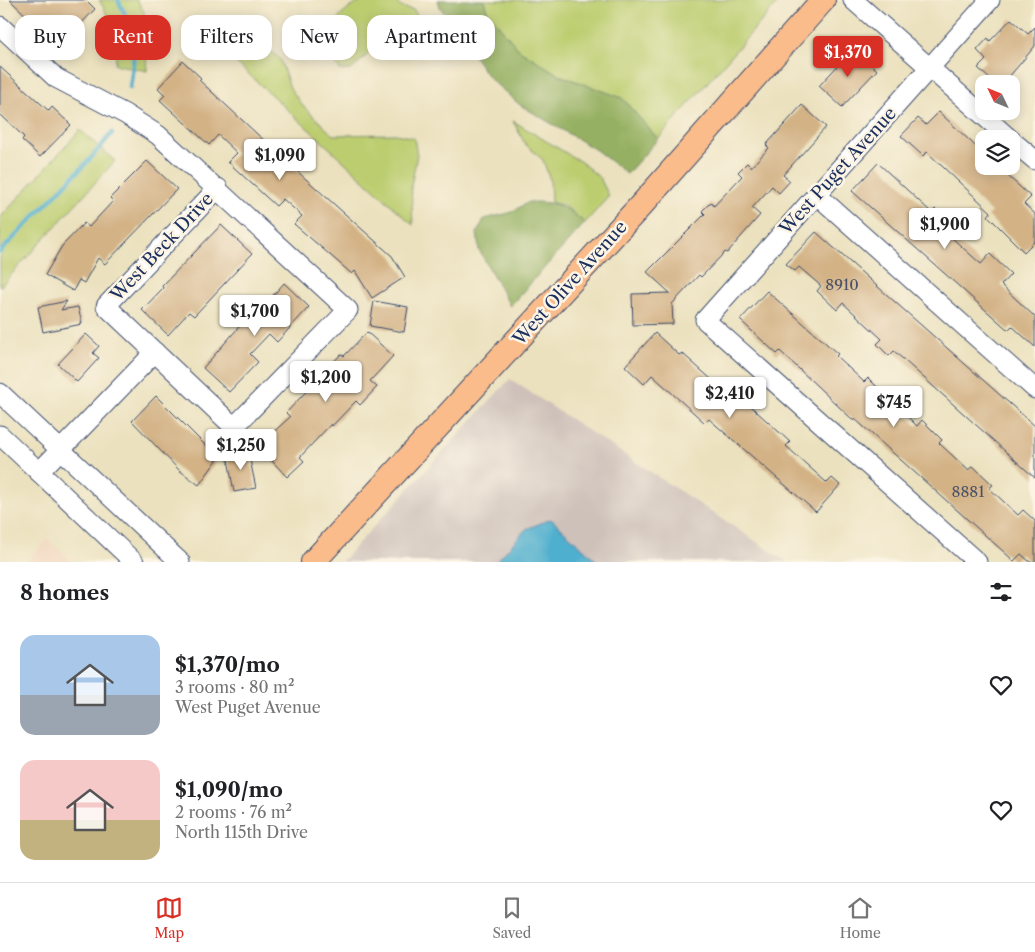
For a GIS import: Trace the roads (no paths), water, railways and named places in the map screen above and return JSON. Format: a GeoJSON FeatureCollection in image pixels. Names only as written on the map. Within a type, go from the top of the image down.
{"type":"FeatureCollection","features":[{"type":"Feature","properties":{"kind":"main road","name":"West Olive Avenue"},"geometry":{"type":"LineString","coordinates":[[313,562],[644,202],[823,0]]}},
{"type":"Feature","properties":{"kind":"street"},"geometry":{"type":"LineString","coordinates":[[853,0],[1001,130]]}},
{"type":"Feature","properties":{"kind":"street","name":"West Puget Avenue"},"geometry":{"type":"LineString","coordinates":[[977,562],[705,320],[990,0]]}},
{"type":"Feature","properties":{"kind":"street"},"geometry":{"type":"LineString","coordinates":[[0,26],[56,78],[125,114],[158,135],[218,188],[348,310],[234,428],[155,352],[39,472]]}},
{"type":"Feature","properties":{"kind":"street"},"geometry":{"type":"LineString","coordinates":[[1020,147],[1035,160]]}},
{"type":"Feature","properties":{"kind":"street","name":"West Beck Drive"},"geometry":{"type":"LineString","coordinates":[[155,352],[106,306],[218,188]]}},
{"type":"Feature","properties":{"kind":"street"},"geometry":{"type":"LineString","coordinates":[[817,195],[1035,389]]}},
{"type":"Feature","properties":{"kind":"street"},"geometry":{"type":"LineString","coordinates":[[0,393],[180,562]]}},
{"type":"Feature","properties":{"kind":"street"},"geometry":{"type":"LineString","coordinates":[[0,435],[134,562]]}},
{"type":"Feature","properties":{"kind":"water"},"geometry":{"type":"Polygon","coordinates":[[[551,519],[598,562],[496,562],[526,529],[551,519]]]}},
{"type":"Feature","properties":{"kind":"waterway"},"geometry":{"type":"LineString","coordinates":[[118,0],[128,22],[133,42],[134,52],[130,87]]}},
{"type":"Feature","properties":{"kind":"waterway"},"geometry":{"type":"LineString","coordinates":[[0,252],[91,158],[112,133]]}}]}
